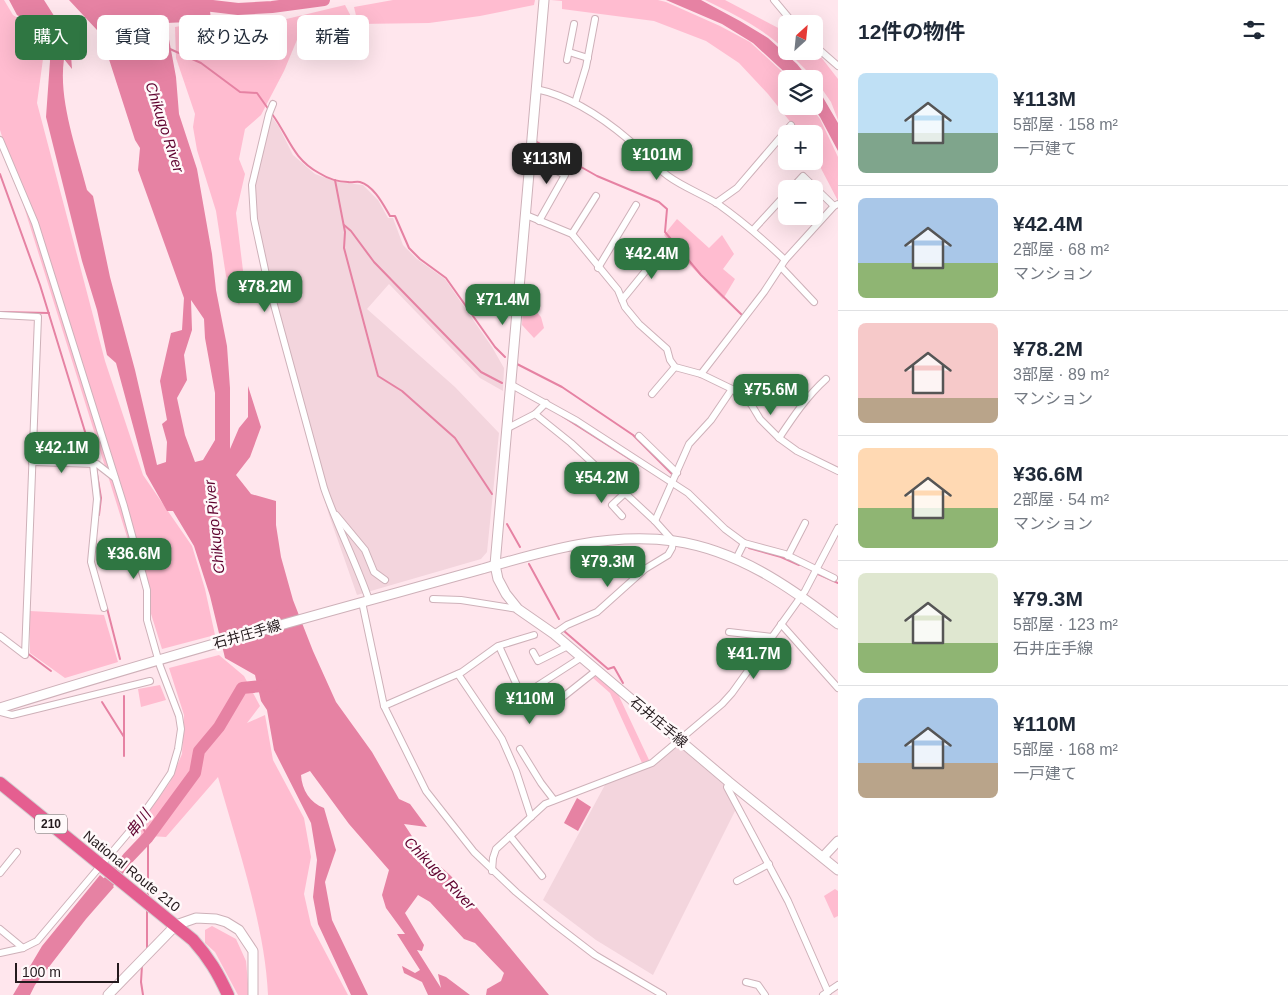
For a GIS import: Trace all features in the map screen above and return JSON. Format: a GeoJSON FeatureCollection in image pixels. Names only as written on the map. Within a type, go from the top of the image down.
{"type":"FeatureCollection","features":[{"type":"Feature","properties":{"kind":"highway","name":"National Route 210"},"geometry":{"type":"LineString","coordinates":[[0,783],[176,925]]}},
{"type":"Feature","properties":{"kind":"highway","name":"210"},"geometry":{"type":"LineString","coordinates":[[176,925],[207,956],[217,970],[228,995]]}},
{"type":"Feature","properties":{"kind":"street"},"geometry":{"type":"LineString","coordinates":[[495,565],[544,0]]}},
{"type":"Feature","properties":{"kind":"street"},"geometry":{"type":"LineString","coordinates":[[774,0],[786,15]]}},
{"type":"Feature","properties":{"kind":"street"},"geometry":{"type":"LineString","coordinates":[[575,103],[588,58],[595,20]]}},
{"type":"Feature","properties":{"kind":"street"},"geometry":{"type":"LineString","coordinates":[[567,60],[574,24]]}},
{"type":"Feature","properties":{"kind":"street"},"geometry":{"type":"LineString","coordinates":[[569,52],[588,58]]}},
{"type":"Feature","properties":{"kind":"street"},"geometry":{"type":"LineString","coordinates":[[823,54],[838,66]]}},
{"type":"Feature","properties":{"kind":"street"},"geometry":{"type":"LineString","coordinates":[[536,90],[552,93],[575,103],[612,126],[662,172],[678,184],[716,204],[753,230],[785,260]]}},
{"type":"Feature","properties":{"kind":"street"},"geometry":{"type":"LineString","coordinates":[[273,104],[252,185],[254,219],[277,315],[331,508],[356,563],[361,602],[384,706],[426,791],[474,852],[492,871],[552,922],[595,955],[663,995]]}},
{"type":"Feature","properties":{"kind":"street"},"geometry":{"type":"LineString","coordinates":[[0,140],[3,159],[35,223],[115,478],[148,590],[147,620],[163,659],[181,728],[178,749],[171,773],[156,798],[135,825],[37,941],[22,948],[0,952]]}},
{"type":"Feature","properties":{"kind":"street"},"geometry":{"type":"LineString","coordinates":[[716,204],[737,188],[778,140]]}},
{"type":"Feature","properties":{"kind":"street"},"geometry":{"type":"LineString","coordinates":[[530,158],[565,175],[539,220]]}},
{"type":"Feature","properties":{"kind":"street"},"geometry":{"type":"LineString","coordinates":[[701,374],[761,296],[785,260],[836,205],[823,194]]}},
{"type":"Feature","properties":{"kind":"street"},"geometry":{"type":"LineString","coordinates":[[572,234],[596,196]]}},
{"type":"Feature","properties":{"kind":"street"},"geometry":{"type":"LineString","coordinates":[[753,230],[778,203]]}},
{"type":"Feature","properties":{"kind":"street"},"geometry":{"type":"LineString","coordinates":[[598,268],[636,205]]}},
{"type":"Feature","properties":{"kind":"street"},"geometry":{"type":"LineString","coordinates":[[526,215],[572,234],[618,290],[624,307],[667,350],[670,360],[675,367],[701,374],[732,389],[751,404],[760,420],[779,438],[797,451],[837,468]]}},
{"type":"Feature","properties":{"kind":"street"},"geometry":{"type":"LineString","coordinates":[[622,300],[665,247]]}},
{"type":"Feature","properties":{"kind":"street"},"geometry":{"type":"LineString","coordinates":[[781,266],[814,302]]}},
{"type":"Feature","properties":{"kind":"street"},"geometry":{"type":"LineString","coordinates":[[0,315],[38,317],[26,652],[0,636]]}},
{"type":"Feature","properties":{"kind":"street"},"geometry":{"type":"LineString","coordinates":[[652,394],[675,367]]}},
{"type":"Feature","properties":{"kind":"street"},"geometry":{"type":"LineString","coordinates":[[779,438],[810,394],[826,379]]}},
{"type":"Feature","properties":{"kind":"street"},"geometry":{"type":"LineString","coordinates":[[510,384],[584,426],[688,493],[725,529],[744,543],[788,556],[834,578]]}},
{"type":"Feature","properties":{"kind":"street"},"geometry":{"type":"LineString","coordinates":[[655,521],[673,484],[689,444],[711,420],[732,389]]}},
{"type":"Feature","properties":{"kind":"street"},"geometry":{"type":"LineString","coordinates":[[506,430],[535,414],[544,405]]}},
{"type":"Feature","properties":{"kind":"street"},"geometry":{"type":"LineString","coordinates":[[535,414],[571,443],[625,493],[655,521],[672,541],[672,548],[668,555],[645,570],[597,612],[562,628],[554,634]]}},
{"type":"Feature","properties":{"kind":"street"},"geometry":{"type":"LineString","coordinates":[[639,436],[677,474]]}},
{"type":"Feature","properties":{"kind":"street"},"geometry":{"type":"LineString","coordinates":[[32,462],[95,464],[115,478]]}},
{"type":"Feature","properties":{"kind":"street"},"geometry":{"type":"LineString","coordinates":[[95,464],[97,499],[91,562],[104,608]]}},
{"type":"Feature","properties":{"kind":"street"},"geometry":{"type":"LineString","coordinates":[[622,516],[612,505],[625,493]]}},
{"type":"Feature","properties":{"kind":"street"},"geometry":{"type":"LineString","coordinates":[[331,508],[365,550],[374,572],[385,580]]}},
{"type":"Feature","properties":{"kind":"street"},"geometry":{"type":"LineString","coordinates":[[788,556],[805,523]]}},
{"type":"Feature","properties":{"kind":"street"},"geometry":{"type":"LineString","coordinates":[[492,871],[496,849],[545,804],[652,763],[722,704],[732,693],[801,596],[838,528]]}},
{"type":"Feature","properties":{"kind":"street","name":"石井庄手線"},"geometry":{"type":"LineString","coordinates":[[0,708],[163,659],[548,550],[621,539],[646,538],[672,541],[707,549],[736,559],[772,577],[838,624]]}},
{"type":"Feature","properties":{"kind":"street"},"geometry":{"type":"LineString","coordinates":[[736,559],[744,543]]}},
{"type":"Feature","properties":{"kind":"street","name":"石井庄手線"},"geometry":{"type":"LineString","coordinates":[[495,565],[498,579],[506,594],[518,609],[554,634],[729,782],[838,870]]}},
{"type":"Feature","properties":{"kind":"street"},"geometry":{"type":"LineString","coordinates":[[433,599],[461,600],[518,609]]}},
{"type":"Feature","properties":{"kind":"street"},"geometry":{"type":"LineString","coordinates":[[781,624],[838,688]]}},
{"type":"Feature","properties":{"kind":"street"},"geometry":{"type":"LineString","coordinates":[[729,632],[772,637]]}},
{"type":"Feature","properties":{"kind":"street"},"geometry":{"type":"LineString","coordinates":[[384,706],[458,674],[499,646],[534,634]]}},
{"type":"Feature","properties":{"kind":"street"},"geometry":{"type":"LineString","coordinates":[[499,646],[530,714],[563,697],[597,670]]}},
{"type":"Feature","properties":{"kind":"street"},"geometry":{"type":"LineString","coordinates":[[533,652],[538,661],[568,646]]}},
{"type":"Feature","properties":{"kind":"street"},"geometry":{"type":"LineString","coordinates":[[534,688],[582,657]]}},
{"type":"Feature","properties":{"kind":"street"},"geometry":{"type":"LineString","coordinates":[[458,674],[502,739],[516,772],[531,817]]}},
{"type":"Feature","properties":{"kind":"street"},"geometry":{"type":"LineString","coordinates":[[0,712],[12,715],[150,681]]}},
{"type":"Feature","properties":{"kind":"street"},"geometry":{"type":"LineString","coordinates":[[520,750],[554,800]]}},
{"type":"Feature","properties":{"kind":"street"},"geometry":{"type":"LineString","coordinates":[[729,782],[727,787],[796,919],[826,994],[838,985]]}},
{"type":"Feature","properties":{"kind":"street"},"geometry":{"type":"LineString","coordinates":[[510,836],[542,876]]}},
{"type":"Feature","properties":{"kind":"street"},"geometry":{"type":"LineString","coordinates":[[823,857],[838,841]]}},
{"type":"Feature","properties":{"kind":"street"},"geometry":{"type":"LineString","coordinates":[[0,873],[17,852]]}},
{"type":"Feature","properties":{"kind":"street"},"geometry":{"type":"LineString","coordinates":[[737,881],[768,864]]}},
{"type":"Feature","properties":{"kind":"street"},"geometry":{"type":"LineString","coordinates":[[108,995],[176,925],[196,918],[216,919],[226,922],[239,930],[252,951],[253,995]]}},
{"type":"Feature","properties":{"kind":"street"},"geometry":{"type":"LineString","coordinates":[[0,929],[22,948]]}},
{"type":"Feature","properties":{"kind":"street"},"geometry":{"type":"LineString","coordinates":[[746,982],[758,985],[765,995]]}},
{"type":"Feature","properties":{"kind":"shaded area"},"geometry":{"type":"Polygon","coordinates":[[[0,0],[4,0],[15,16],[15,60],[43,60],[37,103],[105,361],[143,475],[192,546],[205,589],[215,635],[162,649],[0,130],[0,0]]]}},
{"type":"Feature","properties":{"kind":"shaded area"},"geometry":{"type":"Polygon","coordinates":[[[393,0],[535,0],[534,5],[480,16],[429,23],[369,24],[369,15],[356,15],[354,7],[393,0]]]}},
{"type":"Feature","properties":{"kind":"shaded area"},"geometry":{"type":"Polygon","coordinates":[[[551,0],[658,0],[720,26],[750,42],[780,70],[778,70],[778,106],[739,63],[706,41],[654,21],[562,9],[562,1],[551,0]]]}},
{"type":"Feature","properties":{"kind":"shaded area"},"geometry":{"type":"Polygon","coordinates":[[[705,0],[725,0],[778,28],[778,44],[758,28],[705,0]]]}},
{"type":"Feature","properties":{"kind":"shaded area"},"geometry":{"type":"Polygon","coordinates":[[[345,5],[350,15],[303,15],[345,5]]]}},
{"type":"Feature","properties":{"kind":"shaded area"},"geometry":{"type":"Polygon","coordinates":[[[297,16],[297,40],[284,71],[261,115],[245,129],[239,159],[245,174],[236,213],[245,287],[239,305],[226,276],[216,211],[197,150],[193,127],[195,114],[176,58],[175,27],[179,26],[179,60],[287,60],[287,19],[297,16]]]}},
{"type":"Feature","properties":{"kind":"shaded area"},"geometry":{"type":"Polygon","coordinates":[[[796,60],[823,60],[838,79],[838,120],[831,102],[823,90],[823,70],[806,70],[796,60]]]}},
{"type":"Feature","properties":{"kind":"shaded area"},"geometry":{"type":"Polygon","coordinates":[[[785,115],[817,115],[823,125],[793,125],[785,115]]]}},
{"type":"Feature","properties":{"kind":"shaded area"},"geometry":{"type":"Polygon","coordinates":[[[272,117],[293,155],[315,174],[337,182],[363,185],[378,200],[388,218],[393,218],[403,245],[417,259],[445,279],[492,347],[504,368],[503,391],[480,378],[389,284],[367,309],[455,387],[499,433],[487,552],[481,559],[357,595],[329,515],[308,442],[273,312],[252,222],[250,177],[272,117]]]}},
{"type":"Feature","properties":{"kind":"shaded area"},"geometry":{"type":"Polygon","coordinates":[[[823,125],[838,157],[838,201],[822,170],[823,125]]]}},
{"type":"Feature","properties":{"kind":"shaded area"},"geometry":{"type":"Polygon","coordinates":[[[677,219],[709,248],[722,235],[734,254],[723,269],[735,279],[723,299],[685,260],[664,235],[677,219]]]}},
{"type":"Feature","properties":{"kind":"shaded area"},"geometry":{"type":"Polygon","coordinates":[[[528,302],[541,317],[544,328],[534,338],[522,325],[523,305],[528,302]]]}},
{"type":"Feature","properties":{"kind":"shaded area"},"geometry":{"type":"Polygon","coordinates":[[[30,611],[104,615],[118,662],[65,678],[30,653],[30,611]]]}},
{"type":"Feature","properties":{"kind":"shaded area"},"geometry":{"type":"Polygon","coordinates":[[[219,655],[244,676],[260,706],[247,723],[265,715],[273,760],[304,818],[311,857],[304,894],[311,925],[348,995],[268,995],[266,968],[256,913],[218,777],[166,837],[132,835],[170,782],[182,754],[184,715],[169,668],[219,655]]]}},
{"type":"Feature","properties":{"kind":"shaded area"},"geometry":{"type":"Polygon","coordinates":[[[596,676],[618,694],[649,760],[642,763],[610,693],[593,678],[596,676]]]}},
{"type":"Feature","properties":{"kind":"shaded area"},"geometry":{"type":"Polygon","coordinates":[[[160,685],[166,700],[141,707],[138,689],[160,685]]]}},
{"type":"Feature","properties":{"kind":"shaded area"},"geometry":{"type":"Polygon","coordinates":[[[678,746],[724,785],[736,809],[653,975],[596,940],[543,900],[606,783],[655,765],[678,746]]]}},
{"type":"Feature","properties":{"kind":"shaded area"},"geometry":{"type":"Polygon","coordinates":[[[835,889],[838,891],[838,916],[834,918],[824,896],[835,889]]]}},
{"type":"Feature","properties":{"kind":"shaded area"},"geometry":{"type":"Polygon","coordinates":[[[212,926],[236,939],[246,961],[249,995],[238,995],[215,952],[205,943],[205,930],[212,926]]]}},
{"type":"Feature","properties":{"kind":"water"},"geometry":{"type":"Polygon","coordinates":[[[9,0],[44,0],[54,15],[17,15],[9,0]]]}},
{"type":"Feature","properties":{"kind":"water"},"geometry":{"type":"Polygon","coordinates":[[[69,0],[209,0],[210,15],[179,15],[179,22],[169,23],[169,15],[97,15],[97,30],[87,19],[87,15],[83,15],[69,0]]]}},
{"type":"Feature","properties":{"kind":"water"},"geometry":{"type":"Polygon","coordinates":[[[666,0],[701,0],[768,38],[778,47],[778,60],[793,60],[802,70],[782,70],[753,43],[722,24],[666,0]]]}},
{"type":"Feature","properties":{"kind":"water","name":"Chikugo River"},"geometry":{"type":"Polygon","coordinates":[[[169,39],[176,77],[179,114],[197,169],[227,346],[230,388],[230,449],[239,428],[248,417],[248,386],[261,427],[250,457],[236,475],[251,494],[276,501],[276,525],[281,557],[293,600],[336,702],[372,752],[399,799],[410,804],[427,827],[404,824],[419,847],[451,876],[549,995],[486,995],[487,989],[501,981],[504,973],[475,943],[464,939],[430,902],[418,895],[405,913],[424,945],[422,951],[417,950],[441,988],[438,974],[446,977],[470,995],[428,995],[422,982],[404,973],[402,966],[415,973],[420,970],[397,934],[405,934],[386,908],[382,895],[389,870],[349,824],[310,771],[301,775],[303,786],[311,799],[324,808],[336,850],[325,882],[332,920],[368,995],[351,995],[318,924],[313,897],[317,860],[311,823],[274,750],[267,710],[261,701],[255,675],[225,658],[210,596],[194,546],[173,511],[167,511],[146,474],[116,363],[107,355],[46,117],[50,61],[64,60],[63,75],[66,108],[87,190],[93,196],[110,277],[135,370],[157,465],[166,462],[167,442],[162,424],[167,420],[160,381],[171,333],[182,330],[184,298],[138,170],[140,148],[135,140],[109,60],[169,60],[169,39]],[[191,300],[192,330],[184,355],[187,380],[177,398],[185,435],[195,462],[203,460],[215,440],[215,393],[205,338],[204,319],[191,300]]]}},
{"type":"Feature","properties":{"kind":"water"},"geometry":{"type":"Polygon","coordinates":[[[65,60],[71,60],[72,69],[65,60]]]}},
{"type":"Feature","properties":{"kind":"water"},"geometry":{"type":"Polygon","coordinates":[[[823,97],[838,123],[838,151],[819,115],[823,115],[823,97]]]}},
{"type":"Feature","properties":{"kind":"water"},"geometry":{"type":"Polygon","coordinates":[[[577,798],[591,807],[578,831],[564,823],[577,798]]]}},
{"type":"Feature","properties":{"kind":"water"},"geometry":{"type":"Polygon","coordinates":[[[100,875],[114,887],[86,919],[35,985],[30,995],[13,995],[42,946],[100,875]]]}},
{"type":"Feature","properties":{"kind":"waterway"},"geometry":{"type":"LineString","coordinates":[[162,0],[238,9],[272,7],[324,0]]}},
{"type":"Feature","properties":{"kind":"waterway"},"geometry":{"type":"LineString","coordinates":[[170,49],[201,63],[240,92],[257,93],[269,110]]}},
{"type":"Feature","properties":{"kind":"waterway"},"geometry":{"type":"LineString","coordinates":[[272,114],[297,154],[310,167],[322,175],[333,179],[344,182],[360,182],[374,191],[390,216],[395,216],[409,248],[420,259],[446,278],[495,347],[505,357]]}},
{"type":"Feature","properties":{"kind":"waterway"},"geometry":{"type":"LineString","coordinates":[[537,142],[597,176],[659,202],[667,209],[665,232],[701,275],[743,316]]}},
{"type":"Feature","properties":{"kind":"waterway"},"geometry":{"type":"LineString","coordinates":[[0,174],[40,285],[94,461]]}},
{"type":"Feature","properties":{"kind":"waterway"},"geometry":{"type":"LineString","coordinates":[[335,180],[345,232],[344,248],[378,376],[402,391],[455,438],[492,494]]}},
{"type":"Feature","properties":{"kind":"waterway"},"geometry":{"type":"LineString","coordinates":[[344,225],[351,231],[374,262],[481,372],[502,383]]}},
{"type":"Feature","properties":{"kind":"waterway"},"geometry":{"type":"LineString","coordinates":[[0,312],[49,313]]}},
{"type":"Feature","properties":{"kind":"waterway"},"geometry":{"type":"LineString","coordinates":[[517,364],[562,387],[633,435],[673,475]]}},
{"type":"Feature","properties":{"kind":"waterway"},"geometry":{"type":"LineString","coordinates":[[562,416],[639,465]]}},
{"type":"Feature","properties":{"kind":"waterway"},"geometry":{"type":"LineString","coordinates":[[96,468],[101,498],[99,515]]}},
{"type":"Feature","properties":{"kind":"waterway"},"geometry":{"type":"LineString","coordinates":[[507,524],[520,547]]}},
{"type":"Feature","properties":{"kind":"waterway"},"geometry":{"type":"LineString","coordinates":[[749,548],[781,557],[799,565]]}},
{"type":"Feature","properties":{"kind":"waterway"},"geometry":{"type":"LineString","coordinates":[[529,564],[559,619]]}},
{"type":"Feature","properties":{"kind":"waterway"},"geometry":{"type":"LineString","coordinates":[[818,574],[838,583]]}},
{"type":"Feature","properties":{"kind":"waterway"},"geometry":{"type":"LineString","coordinates":[[107,608],[120,659]]}},
{"type":"Feature","properties":{"kind":"waterway"},"geometry":{"type":"LineString","coordinates":[[564,631],[608,669],[614,667],[623,683]]}},
{"type":"Feature","properties":{"kind":"waterway"},"geometry":{"type":"LineString","coordinates":[[27,653],[51,671]]}},
{"type":"Feature","properties":{"kind":"waterway","name":"串川"},"geometry":{"type":"LineString","coordinates":[[107,884],[148,837],[195,773],[199,751],[219,727],[242,688],[273,685]]}},
{"type":"Feature","properties":{"kind":"waterway"},"geometry":{"type":"LineString","coordinates":[[124,696],[124,756]]}},
{"type":"Feature","properties":{"kind":"waterway"},"geometry":{"type":"LineString","coordinates":[[102,702],[124,737]]}},
{"type":"Feature","properties":{"kind":"waterway"},"geometry":{"type":"LineString","coordinates":[[140,823],[148,837],[148,896]]}},
{"type":"Feature","properties":{"kind":"waterway"},"geometry":{"type":"LineString","coordinates":[[147,908],[147,951]]}},
{"type":"Feature","properties":{"kind":"waterway"},"geometry":{"type":"LineString","coordinates":[[142,965],[141,982],[143,995]]}}]}
